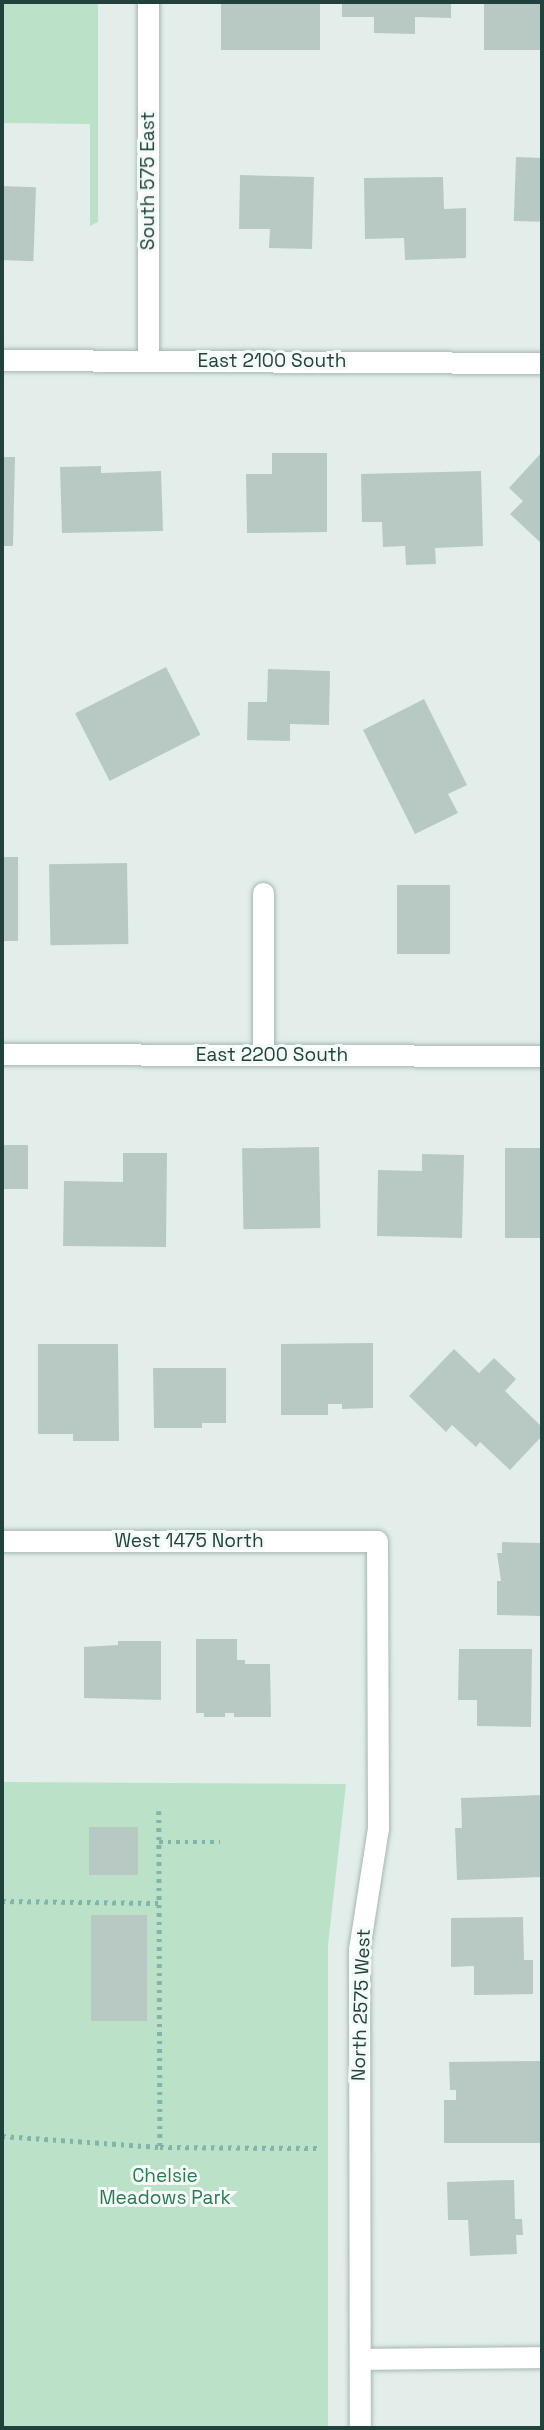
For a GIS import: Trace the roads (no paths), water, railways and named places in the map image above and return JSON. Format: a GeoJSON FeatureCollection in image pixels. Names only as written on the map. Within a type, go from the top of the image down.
{"type":"FeatureCollection","features":[{"type":"Feature","properties":{"kind":"street","name":"South 575 East"},"geometry":{"type":"LineString","coordinates":[[148,2],[148,361]]}},
{"type":"Feature","properties":{"kind":"street","name":"East 2100 South"},"geometry":{"type":"LineString","coordinates":[[2,360],[542,363]]}},
{"type":"Feature","properties":{"kind":"street"},"geometry":{"type":"LineString","coordinates":[[263,893],[263,1055]]}},
{"type":"Feature","properties":{"kind":"street","name":"East 2200 South"},"geometry":{"type":"LineString","coordinates":[[2,1054],[542,1056]]}},
{"type":"Feature","properties":{"kind":"street","name":"West 1475 North"},"geometry":{"type":"LineString","coordinates":[[2,1541],[377,1541]]}},
{"type":"Feature","properties":{"kind":"street","name":"North 2575 West"},"geometry":{"type":"LineString","coordinates":[[360,2428],[359,1950],[378,1828],[377,1541]]}},
{"type":"Feature","properties":{"kind":"street"},"geometry":{"type":"LineString","coordinates":[[361,2359],[542,2357]]}},
{"type":"Feature","properties":{"kind":"park label","name":"Chelsie Meadows Park"},"geometry":{"type":"Point","coordinates":[165,2187]}}]}
